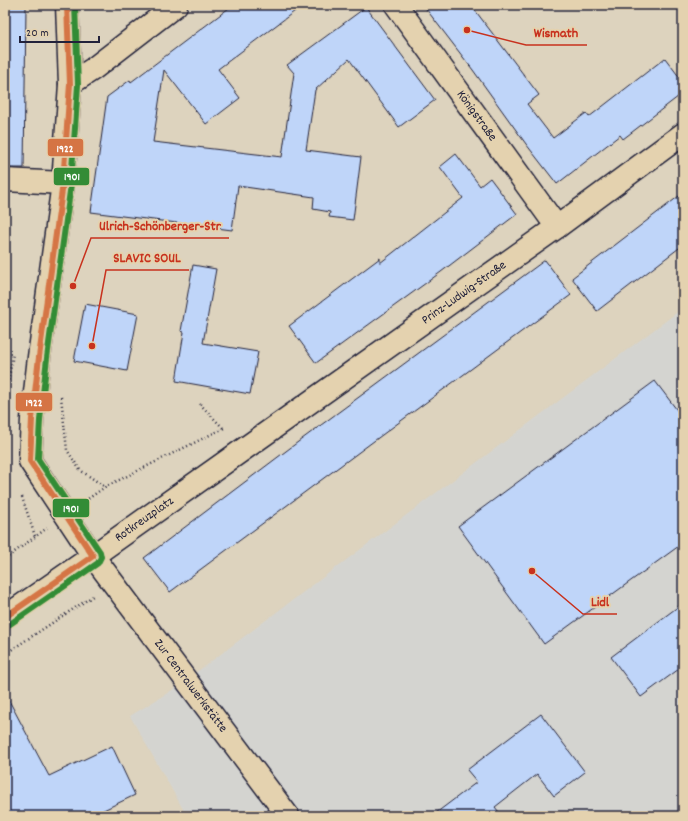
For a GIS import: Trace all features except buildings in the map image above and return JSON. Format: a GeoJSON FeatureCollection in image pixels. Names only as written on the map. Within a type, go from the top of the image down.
{"type":"FeatureCollection","features":[{"type":"Feature","properties":{"kind":"street","name":"Zur Centralwerkstätte"},"geometry":{"type":"LineString","coordinates":[[67,5],[70,84],[62,183],[39,357],[32,419],[30,461],[93,556],[288,816]]}},
{"type":"Feature","properties":{"kind":"street"},"geometry":{"type":"LineString","coordinates":[[70,84],[93,69],[176,5]]}},
{"type":"Feature","properties":{"kind":"street","name":"Königstraße"},"geometry":{"type":"LineString","coordinates":[[396,5],[557,227]]}},
{"type":"Feature","properties":{"kind":"street","name":"Prinz-Ludwig-Straße"},"geometry":{"type":"LineString","coordinates":[[244,450],[557,227],[683,134]]}},
{"type":"Feature","properties":{"kind":"street"},"geometry":{"type":"LineString","coordinates":[[5,180],[62,183]]}},
{"type":"Feature","properties":{"kind":"street","name":"Rotkreuzplatz"},"geometry":{"type":"LineString","coordinates":[[5,617],[244,450]]}},
{"type":"Feature","properties":{"kind":"path"},"geometry":{"type":"LineString","coordinates":[[5,400],[11,361]]}},
{"type":"Feature","properties":{"kind":"path"},"geometry":{"type":"LineString","coordinates":[[60,393],[67,450],[80,470],[105,487]]}},
{"type":"Feature","properties":{"kind":"path"},"geometry":{"type":"LineString","coordinates":[[200,404],[244,450]]}},
{"type":"Feature","properties":{"kind":"path"},"geometry":{"type":"LineString","coordinates":[[5,559],[105,487],[224,428]]}},
{"type":"Feature","properties":{"kind":"path"},"geometry":{"type":"LineString","coordinates":[[5,654],[113,583]]}},
{"type":"Feature","properties":{"kind":"shaded area"},"geometry":{"type":"Polygon","coordinates":[[[683,308],[683,816],[187,816],[130,716],[174,689],[683,308]]]}},
{"type":"Feature","properties":{"kind":"transit line","name":"1922"},"geometry":{"type":"LineString","coordinates":[[67,5],[70,84],[63,183],[39,357],[32,419],[30,461],[93,556]]}},
{"type":"Feature","properties":{"kind":"transit line","name":"1901"},"geometry":{"type":"LineString","coordinates":[[10,624],[98,563],[101,557],[100,552],[38,459],[40,420],[47,358],[71,184],[78,85],[75,5]]}},
{"type":"Feature","properties":{"kind":"transit line","name":"1922"},"geometry":{"type":"LineString","coordinates":[[5,617],[93,556]]}},
{"type":"Feature","properties":{"kind":"place","name":"Wismath"},"geometry":{"type":"Point","coordinates":[467,30]}},
{"type":"Feature","properties":{"kind":"place","name":"Ulrich-Schönberger-Str"},"geometry":{"type":"Point","coordinates":[73,286]}},
{"type":"Feature","properties":{"kind":"place","name":"SLAVIC SOUL"},"geometry":{"type":"Point","coordinates":[92,346]}},
{"type":"Feature","properties":{"kind":"place","name":"Lidl"},"geometry":{"type":"Point","coordinates":[532,571]}}]}
